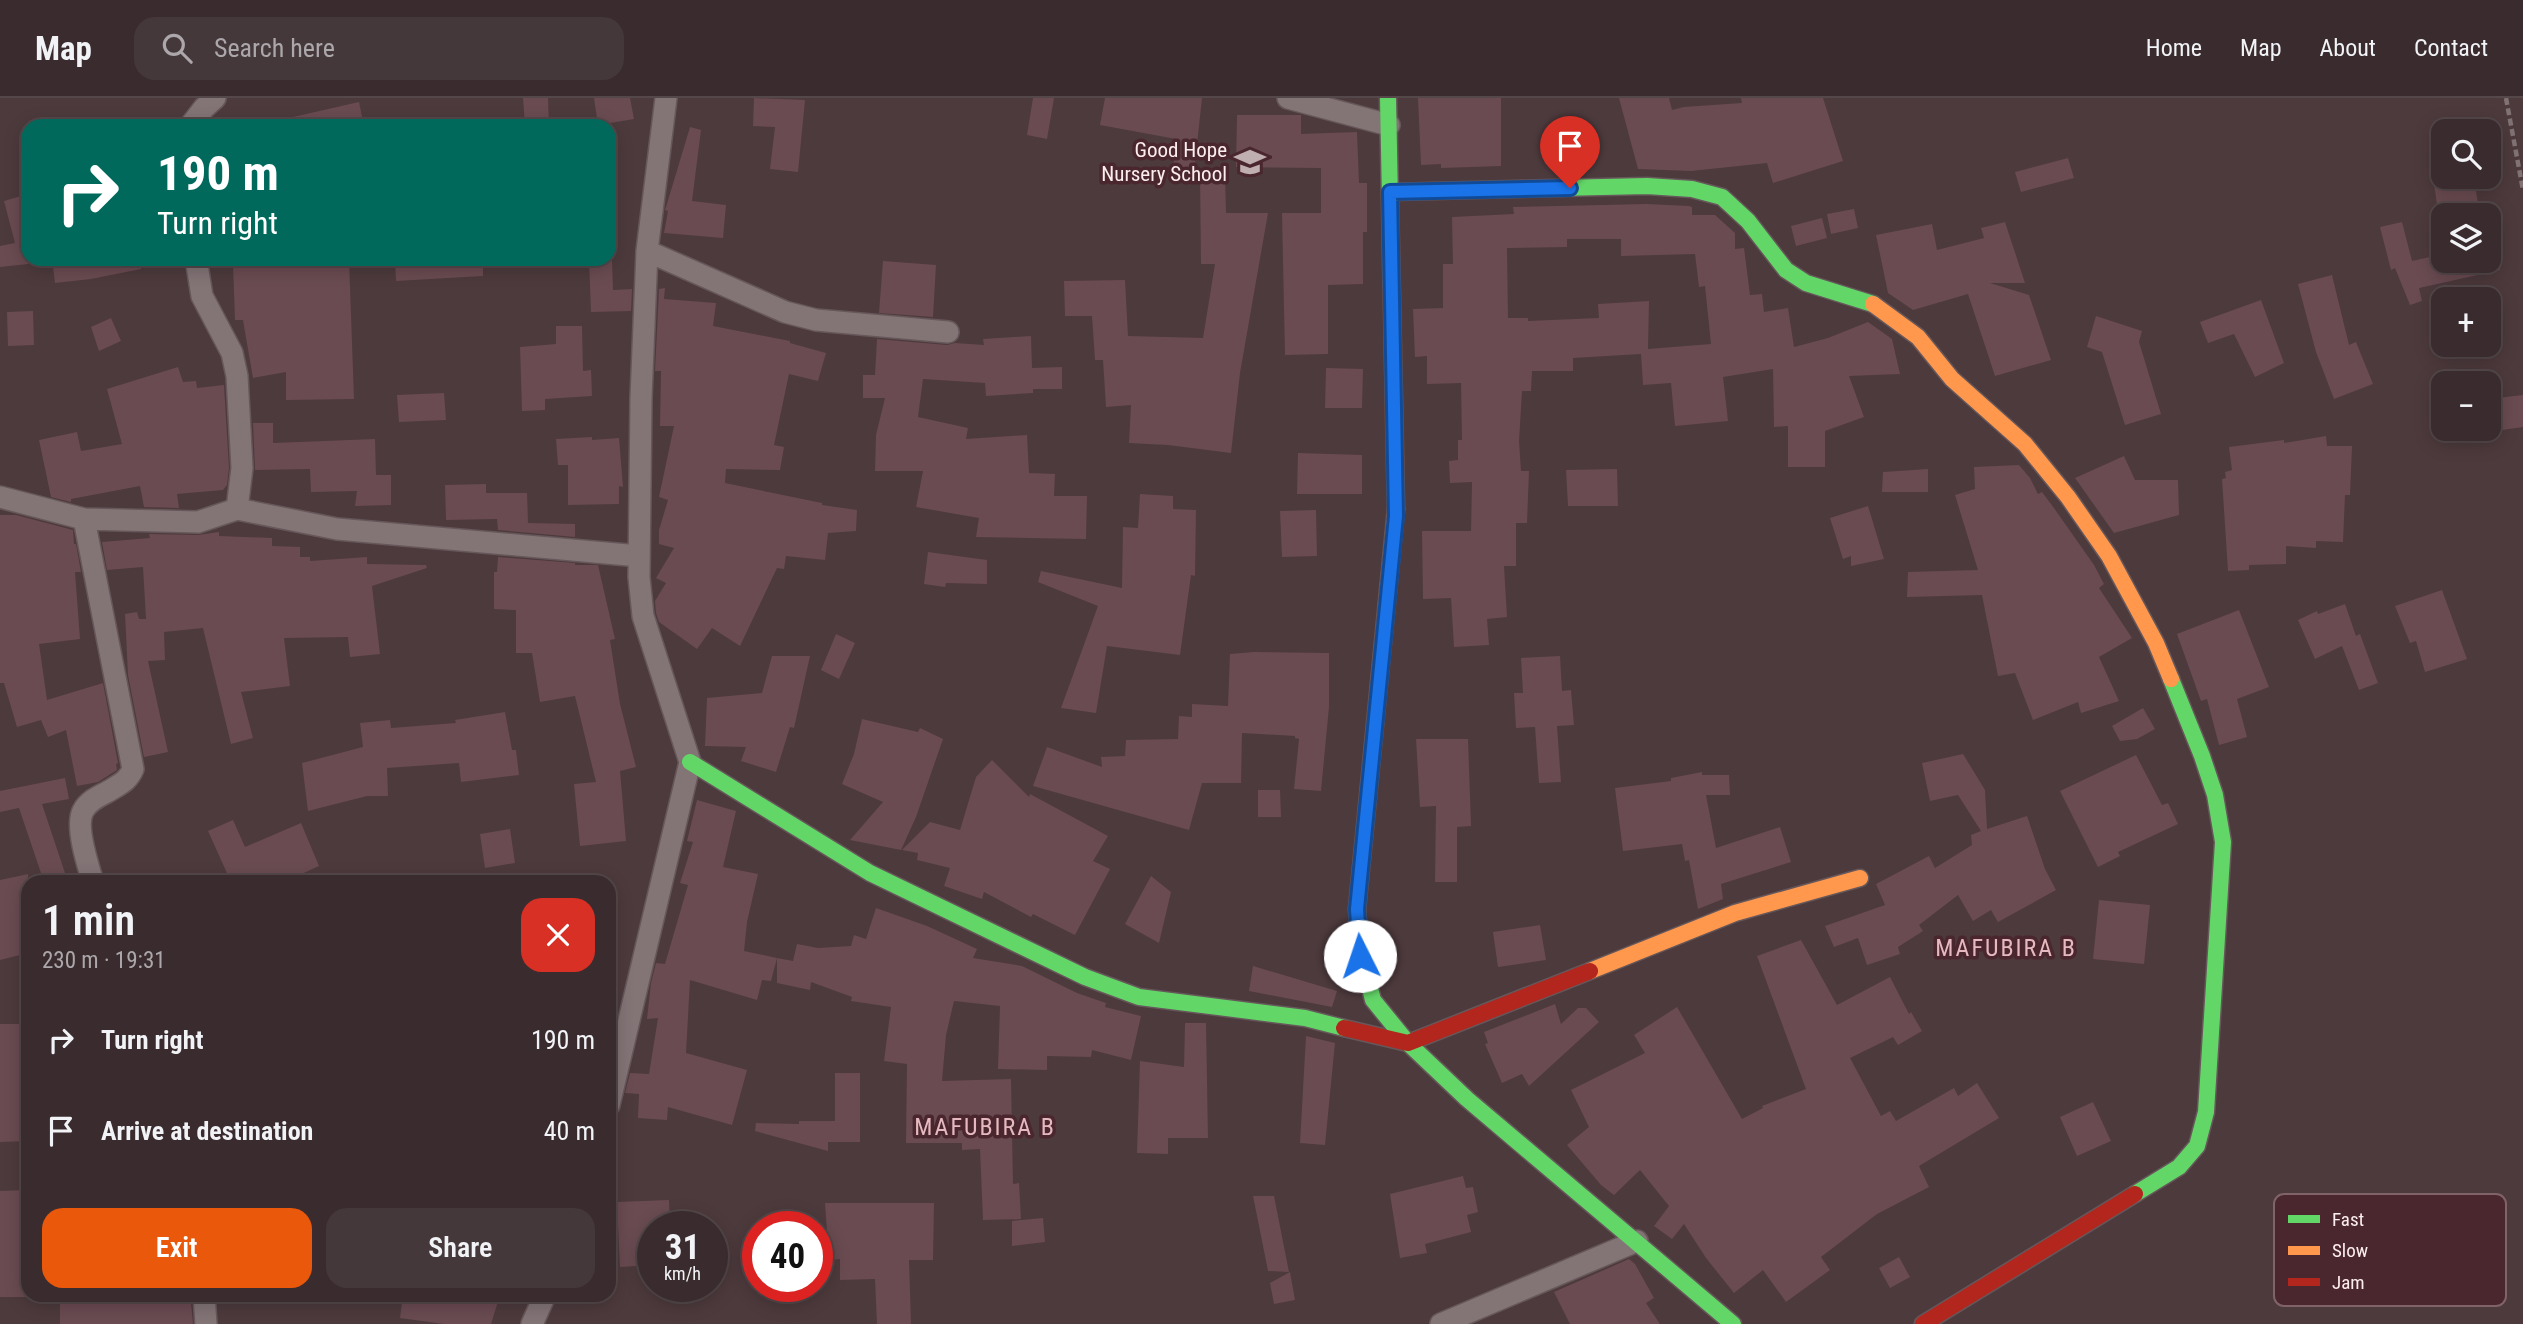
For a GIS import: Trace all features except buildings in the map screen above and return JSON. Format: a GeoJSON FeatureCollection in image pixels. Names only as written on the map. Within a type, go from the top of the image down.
{"type":"FeatureCollection","features":[{"type":"Feature","properties":{"kind":"street"},"geometry":{"type":"LineString","coordinates":[[195,119],[215,98]]}},
{"type":"Feature","properties":{"kind":"street"},"geometry":{"type":"LineString","coordinates":[[616,1075],[690,762],[643,616],[639,577],[641,398],[647,251],[666,98]]}},
{"type":"Feature","properties":{"kind":"street"},"geometry":{"type":"LineString","coordinates":[[1288,98],[1389,125]]}},
{"type":"Feature","properties":{"kind":"street"},"geometry":{"type":"LineString","coordinates":[[1388,98],[1396,516],[1357,909],[1360,956],[1373,1000],[1408,1043],[1466,1098],[1733,1324]]}},
{"type":"Feature","properties":{"kind":"street"},"geometry":{"type":"LineString","coordinates":[[1390,192],[1647,186],[1692,189],[1722,197],[1748,221],[1786,270],[1806,284],[1872,303],[1894,317],[1918,337],[1952,379],[2025,444],[2068,497],[2109,556],[2156,642],[2202,756],[2215,795],[2223,842],[2206,1112],[2197,1146],[2179,1167],[2138,1194],[1923,1324]]}},
{"type":"Feature","properties":{"kind":"street"},"geometry":{"type":"LineString","coordinates":[[647,251],[785,312],[816,320],[948,332]]}},
{"type":"Feature","properties":{"kind":"street"},"geometry":{"type":"LineString","coordinates":[[197,266],[202,296],[232,353],[237,376],[242,468],[237,509]]}},
{"type":"Feature","properties":{"kind":"street"},"geometry":{"type":"LineString","coordinates":[[0,497],[84,519],[198,522],[237,509],[337,529],[639,556]]}},
{"type":"Feature","properties":{"kind":"street"},"geometry":{"type":"LineString","coordinates":[[84,519],[133,769],[129,779],[90,802],[82,813],[80,825],[91,875]]}},
{"type":"Feature","properties":{"kind":"street"},"geometry":{"type":"LineString","coordinates":[[690,762],[870,873],[1085,977],[1139,997],[1305,1018],[1408,1043],[1735,913],[1860,878]]}},
{"type":"Feature","properties":{"kind":"street"},"geometry":{"type":"LineString","coordinates":[[1441,1324],[1637,1241]]}},
{"type":"Feature","properties":{"kind":"street"},"geometry":{"type":"LineString","coordinates":[[204,1302],[206,1324]]}},
{"type":"Feature","properties":{"kind":"street"},"geometry":{"type":"LineString","coordinates":[[532,1324],[542,1302]]}},
{"type":"Feature","properties":{"kind":"path"},"geometry":{"type":"LineString","coordinates":[[2506,98],[2523,190]]}},
{"type":"Feature","properties":{"kind":"traffic: fast"},"geometry":{"type":"LineString","coordinates":[[1388,98],[1396,509]]}},
{"type":"Feature","properties":{"kind":"traffic: fast"},"geometry":{"type":"LineString","coordinates":[[1390,192],[1647,186],[1692,189],[1722,197],[1748,221],[1786,270],[1806,283],[1873,304]]}},
{"type":"Feature","properties":{"kind":"traffic: fast"},"geometry":{"type":"LineString","coordinates":[[2135,1194],[2179,1167],[2197,1146],[2206,1112],[2223,842],[2215,795],[2171,679]]}},
{"type":"Feature","properties":{"kind":"traffic: fast"},"geometry":{"type":"LineString","coordinates":[[690,762],[870,873],[1085,977],[1139,997],[1305,1018],[1344,1028]]}},
{"type":"Feature","properties":{"kind":"traffic: fast"},"geometry":{"type":"LineString","coordinates":[[1360,950],[1373,1000],[1408,1043],[1467,1099],[1733,1324]]}},
{"type":"Feature","properties":{"kind":"traffic: slow"},"geometry":{"type":"LineString","coordinates":[[1873,304],[1918,337],[1952,379],[2025,444],[2068,497],[2109,556],[2156,643],[2171,679]]}},
{"type":"Feature","properties":{"kind":"traffic: slow"},"geometry":{"type":"LineString","coordinates":[[1360,950],[1357,909],[1396,509]]}},
{"type":"Feature","properties":{"kind":"traffic: slow"},"geometry":{"type":"LineString","coordinates":[[1590,971],[1735,913],[1860,878]]}},
{"type":"Feature","properties":{"kind":"traffic: jam"},"geometry":{"type":"LineString","coordinates":[[1344,1028],[1408,1043],[1590,971]]}},
{"type":"Feature","properties":{"kind":"traffic: jam"},"geometry":{"type":"LineString","coordinates":[[1923,1324],[2135,1194]]}},
{"type":"Feature","properties":{"kind":"place","name":"Good Hope Nursery School"},"geometry":{"type":"Point","coordinates":[1250,162]}},
{"type":"Feature","properties":{"kind":"district","name":"MAFUBIRA B"},"geometry":{"type":"Point","coordinates":[2006,948]}},
{"type":"Feature","properties":{"kind":"district","name":"MAFUBIRA B"},"geometry":{"type":"Point","coordinates":[985,1127]}},
{"type":"Feature","properties":{"kind":"route"},"geometry":{"type":"LineString","coordinates":[[1360,956],[1357,909],[1396,516],[1390,192],[1570,188]]}}]}
